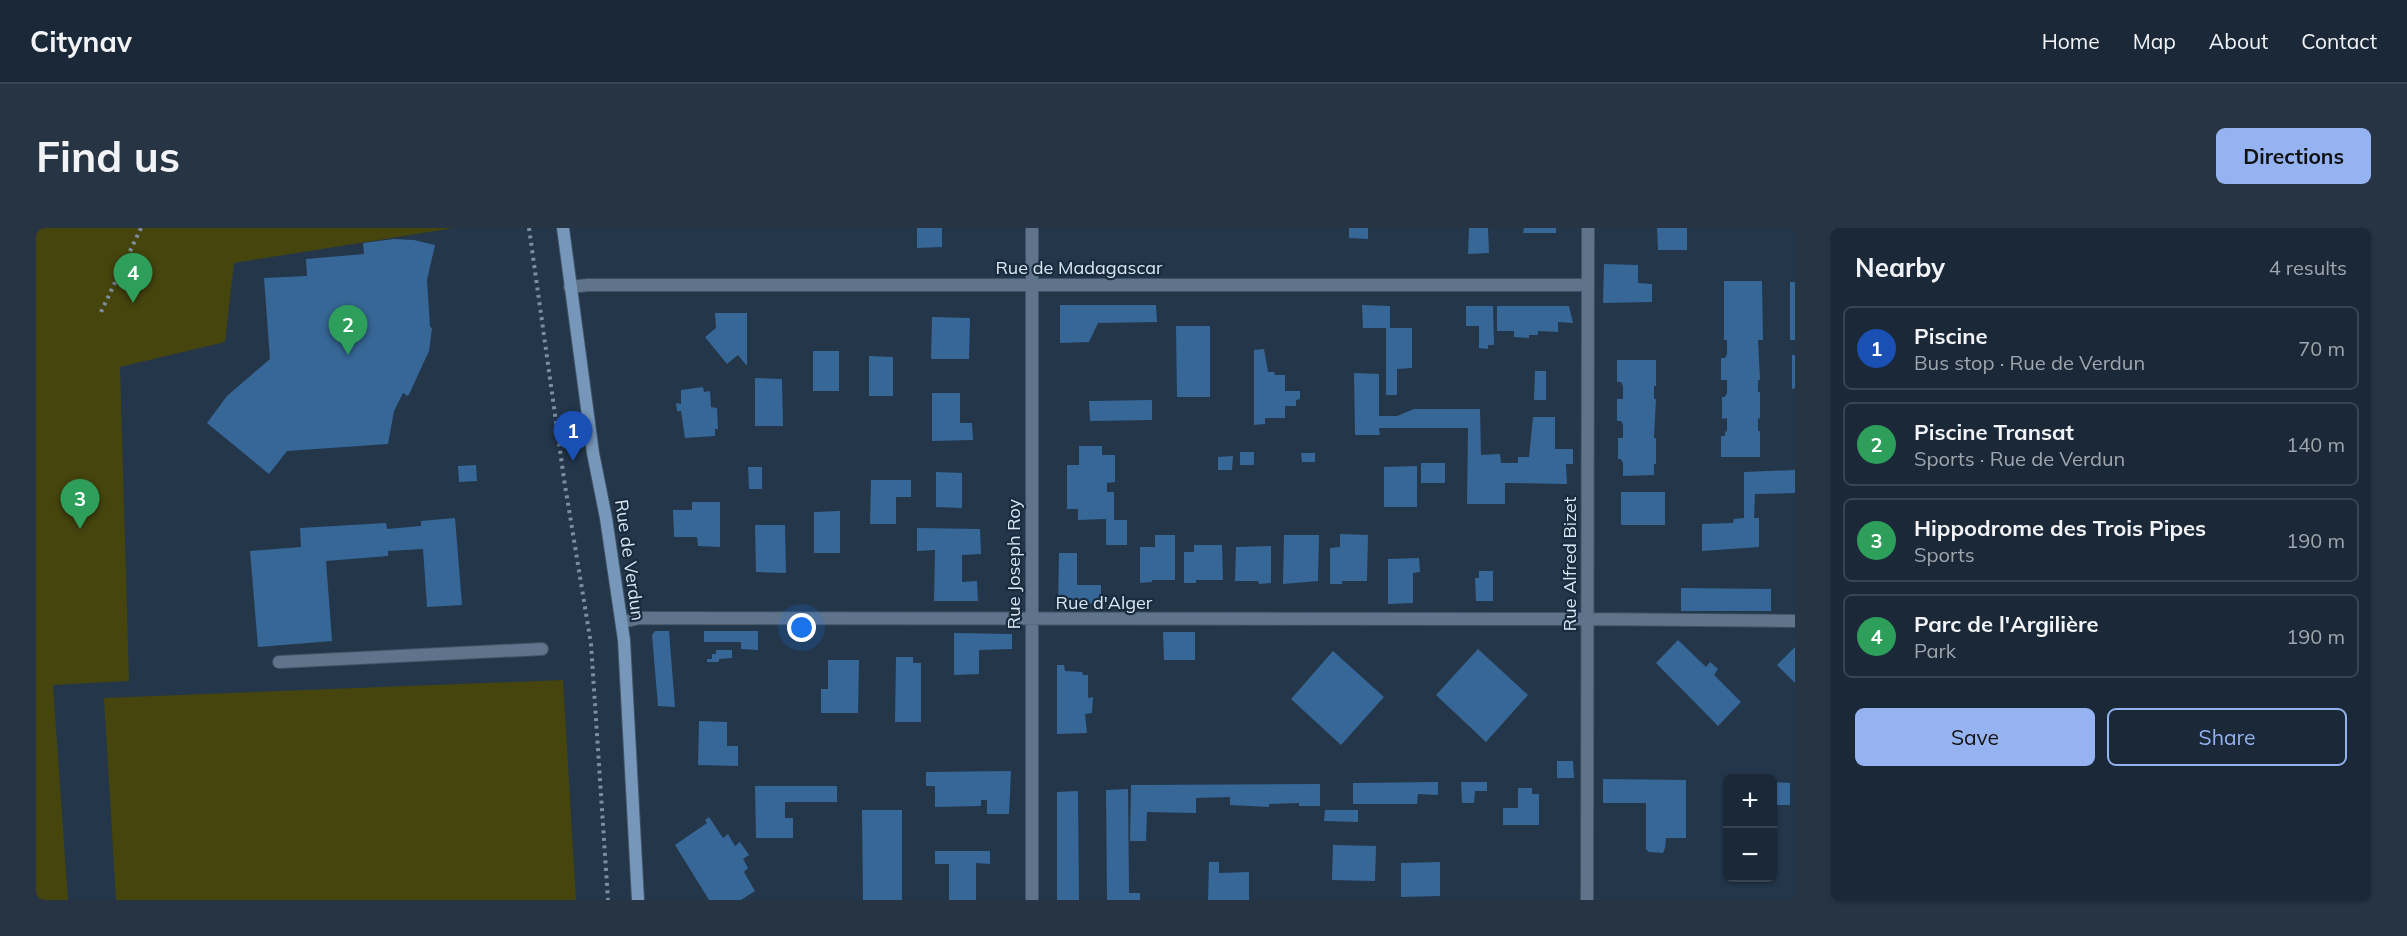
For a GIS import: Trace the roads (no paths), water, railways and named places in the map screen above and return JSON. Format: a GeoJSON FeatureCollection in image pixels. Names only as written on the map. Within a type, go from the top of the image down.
{"type":"FeatureCollection","features":[{"type":"Feature","properties":{"kind":"street","name":"Rue de Verdun"},"geometry":{"type":"LineString","coordinates":[[563,228],[593,453],[622,622],[638,900]]}},
{"type":"Feature","properties":{"kind":"street","name":"Rue Joseph Roy"},"geometry":{"type":"LineString","coordinates":[[1032,228],[1032,900]]}},
{"type":"Feature","properties":{"kind":"street","name":"Rue Alfred Bizet"},"geometry":{"type":"LineString","coordinates":[[1587,900],[1588,228]]}},
{"type":"Feature","properties":{"kind":"street","name":"Rue de Madagascar"},"geometry":{"type":"LineString","coordinates":[[570,287],[588,285],[1588,285]]}},
{"type":"Feature","properties":{"kind":"street","name":"Rue d'Alger"},"geometry":{"type":"LineString","coordinates":[[622,622],[640,618],[1795,621]]}},
{"type":"Feature","properties":{"kind":"street"},"geometry":{"type":"LineString","coordinates":[[279,662],[542,649]]}},
{"type":"Feature","properties":{"kind":"place","name":"Parc de l'Argilière"},"geometry":{"type":"Point","coordinates":[133,303]}},
{"type":"Feature","properties":{"kind":"place","name":"Piscine Transat"},"geometry":{"type":"Point","coordinates":[348,355]}},
{"type":"Feature","properties":{"kind":"place","name":"Piscine"},"geometry":{"type":"Point","coordinates":[573,461]}},
{"type":"Feature","properties":{"kind":"place","name":"Hippodrome des Trois Pipes"},"geometry":{"type":"Point","coordinates":[80,529]}}]}
